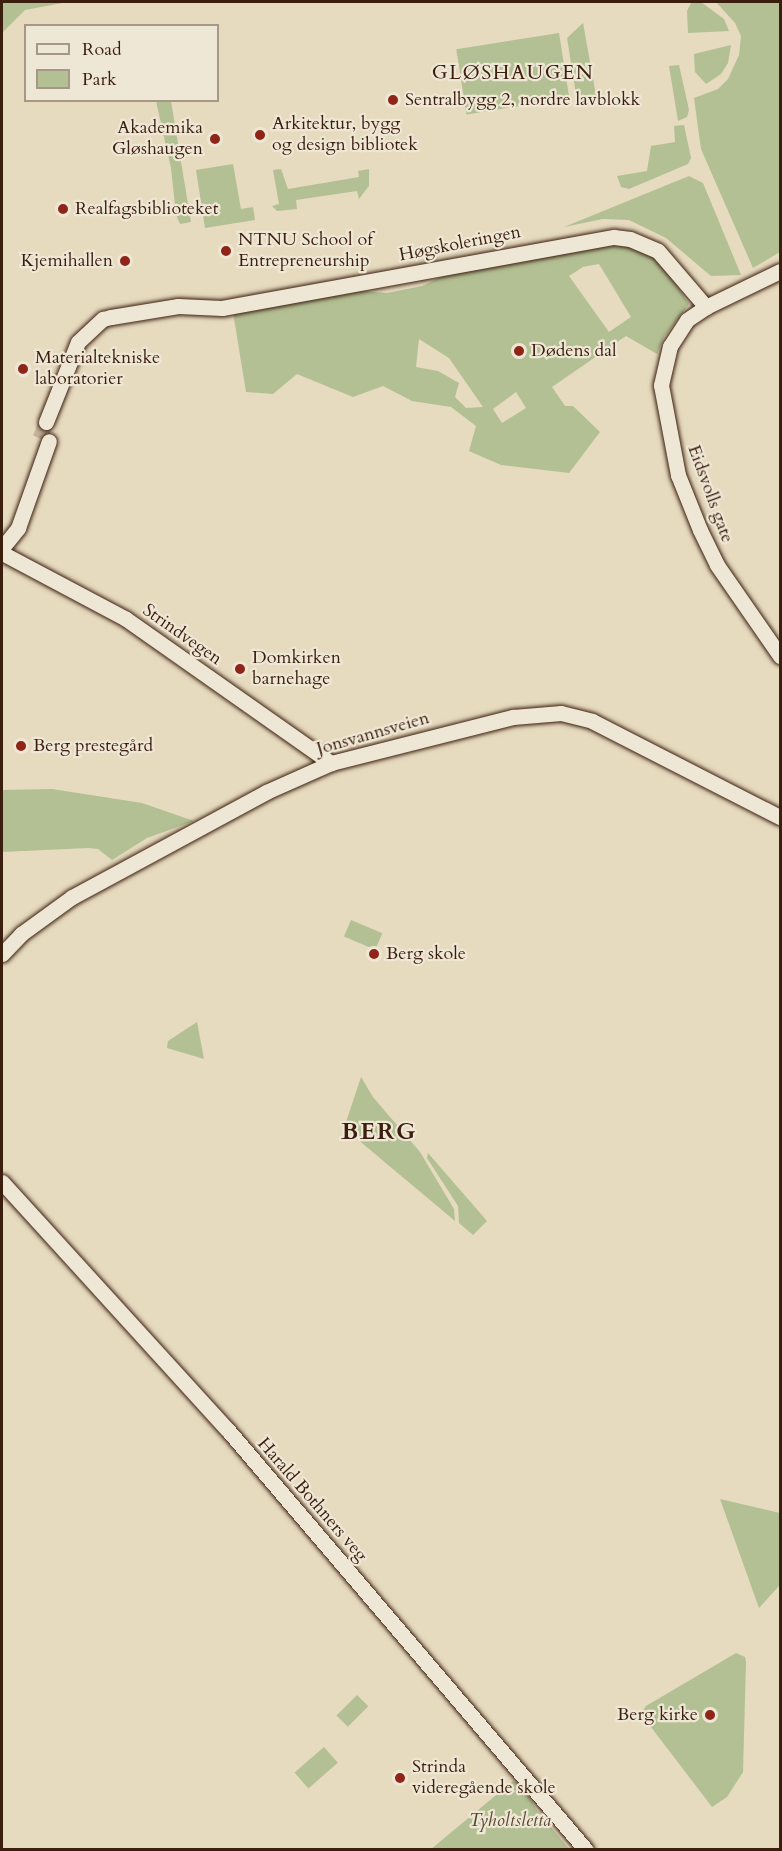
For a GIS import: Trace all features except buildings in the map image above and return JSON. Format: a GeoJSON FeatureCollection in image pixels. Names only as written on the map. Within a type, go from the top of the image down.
{"type":"FeatureCollection","features":[{"type":"Feature","properties":{"kind":"street","name":"Høgskoleringen"},"geometry":{"type":"LineString","coordinates":[[51,424],[72,354],[89,331],[111,317],[178,306],[222,308],[614,237],[637,241],[658,251],[706,307]]}},
{"type":"Feature","properties":{"kind":"street","name":"Eidsvolls gate"},"geometry":{"type":"LineString","coordinates":[[780,271],[706,307],[687,321],[666,357],[662,385],[666,422],[678,474],[705,541],[780,656]]}},
{"type":"Feature","properties":{"kind":"street"},"geometry":{"type":"LineString","coordinates":[[45,440],[18,528],[2,546],[9,525],[45,440]]}},
{"type":"Feature","properties":{"kind":"street","name":"Strindvegen"},"geometry":{"type":"LineString","coordinates":[[2,553],[126,619],[331,763]]}},
{"type":"Feature","properties":{"kind":"street","name":"Jonsvannsveien"},"geometry":{"type":"LineString","coordinates":[[2,954],[21,934],[113,872],[266,792],[331,763],[498,720],[561,713],[600,724],[780,818]]}},
{"type":"Feature","properties":{"kind":"street","name":"Harald Bothners veg"},"geometry":{"type":"LineString","coordinates":[[2,1182],[227,1429],[586,1850]]}},
{"type":"Feature","properties":{"kind":"green space"},"geometry":{"type":"Polygon","coordinates":[[[2,2],[68,2],[25,10],[2,33],[2,2]]]}},
{"type":"Feature","properties":{"kind":"green space"},"geometry":{"type":"Polygon","coordinates":[[[701,2],[724,19],[729,31],[688,33],[687,11],[691,3],[701,2]]]}},
{"type":"Feature","properties":{"kind":"green space"},"geometry":{"type":"Polygon","coordinates":[[[716,2],[780,2],[780,252],[753,268],[701,149],[694,98],[718,89],[728,79],[739,55],[741,36],[735,23],[716,2]]]}},
{"type":"Feature","properties":{"kind":"green space"},"geometry":{"type":"Polygon","coordinates":[[[583,23],[597,101],[576,94],[567,38],[583,23]]]}},
{"type":"Feature","properties":{"kind":"green space"},"geometry":{"type":"Polygon","coordinates":[[[559,33],[569,98],[467,114],[456,49],[559,33]]]}},
{"type":"Feature","properties":{"kind":"green space"},"geometry":{"type":"Polygon","coordinates":[[[731,45],[728,63],[721,74],[706,84],[695,72],[694,54],[731,45]]]}},
{"type":"Feature","properties":{"kind":"green space"},"geometry":{"type":"Polygon","coordinates":[[[679,65],[689,110],[687,117],[678,121],[669,66],[679,65]]]}},
{"type":"Feature","properties":{"kind":"green space"},"geometry":{"type":"Polygon","coordinates":[[[156,102],[171,102],[191,222],[180,224],[176,215],[171,168],[156,102]]]}},
{"type":"Feature","properties":{"kind":"green space"},"geometry":{"type":"Polygon","coordinates":[[[684,125],[691,158],[688,164],[629,189],[621,187],[617,176],[647,171],[651,146],[675,142],[674,126],[684,125]]]}},
{"type":"Feature","properties":{"kind":"green space"},"geometry":{"type":"Polygon","coordinates":[[[233,164],[241,209],[253,207],[255,220],[205,228],[196,170],[233,164]]]}},
{"type":"Feature","properties":{"kind":"green space"},"geometry":{"type":"Polygon","coordinates":[[[281,169],[288,189],[359,177],[358,171],[369,169],[369,186],[359,199],[357,191],[296,200],[297,209],[277,211],[272,206],[279,204],[273,170],[281,169]]]}},
{"type":"Feature","properties":{"kind":"green space"},"geometry":{"type":"Polygon","coordinates":[[[689,176],[703,183],[741,275],[711,276],[666,238],[629,220],[603,219],[564,227],[689,176]]]}},
{"type":"Feature","properties":{"kind":"green space"},"geometry":{"type":"Polygon","coordinates":[[[596,243],[630,244],[660,260],[689,304],[664,337],[657,354],[626,336],[552,387],[565,406],[573,406],[600,432],[569,473],[501,465],[469,451],[476,426],[451,407],[412,401],[383,386],[353,397],[297,374],[273,394],[246,392],[233,312],[362,291],[387,293],[422,286],[449,273],[596,243]],[[599,264],[583,267],[569,276],[609,332],[631,317],[599,264]],[[419,339],[416,367],[438,371],[459,383],[455,397],[466,408],[483,407],[449,358],[419,339]],[[516,392],[493,409],[502,423],[526,408],[516,392]]]}},
{"type":"Feature","properties":{"kind":"green space"},"geometry":{"type":"Polygon","coordinates":[[[52,789],[142,803],[194,821],[147,838],[112,860],[98,849],[88,848],[2,852],[2,790],[52,789]]]}},
{"type":"Feature","properties":{"kind":"green space"},"geometry":{"type":"Polygon","coordinates":[[[351,920],[382,933],[375,950],[344,937],[351,920]]]}},
{"type":"Feature","properties":{"kind":"green space"},"geometry":{"type":"Polygon","coordinates":[[[197,1022],[204,1059],[167,1048],[168,1041],[197,1022]]]}},
{"type":"Feature","properties":{"kind":"green space"},"geometry":{"type":"Polygon","coordinates":[[[361,1077],[373,1097],[420,1152],[454,1209],[455,1221],[344,1128],[361,1077]]]}},
{"type":"Feature","properties":{"kind":"green space"},"geometry":{"type":"Polygon","coordinates":[[[428,1153],[487,1221],[473,1235],[459,1223],[458,1206],[427,1158],[428,1153]]]}},
{"type":"Feature","properties":{"kind":"green space"},"geometry":{"type":"Polygon","coordinates":[[[720,1499],[780,1513],[780,1589],[779,1586],[759,1608],[720,1499]]]}},
{"type":"Feature","properties":{"kind":"green space"},"geometry":{"type":"Polygon","coordinates":[[[736,1653],[745,1657],[746,1662],[743,1772],[727,1797],[712,1807],[641,1714],[646,1706],[736,1653]]]}},
{"type":"Feature","properties":{"kind":"green space"},"geometry":{"type":"Polygon","coordinates":[[[357,1695],[368,1706],[348,1727],[336,1716],[357,1695]]]}},
{"type":"Feature","properties":{"kind":"green space"},"geometry":{"type":"Polygon","coordinates":[[[324,1747],[338,1763],[308,1788],[295,1773],[324,1747]]]}},
{"type":"Feature","properties":{"kind":"green space","name":"Tyholtsletta"},"geometry":{"type":"Polygon","coordinates":[[[513,1781],[521,1784],[536,1809],[569,1849],[430,1850],[513,1781]]]}},
{"type":"Feature","properties":{"kind":"tunnel"},"geometry":{"type":"LineString","coordinates":[[40,438],[46,422]]}},
{"type":"Feature","properties":{"kind":"place","name":"Sentralbygg 2, nordre lavblokk"},"geometry":{"type":"Point","coordinates":[393,100]}},
{"type":"Feature","properties":{"kind":"place","name":"Arkitektur, bygg og design bibliotek"},"geometry":{"type":"Point","coordinates":[260,135]}},
{"type":"Feature","properties":{"kind":"place","name":"Akademika Gløshaugen"},"geometry":{"type":"Point","coordinates":[215,139]}},
{"type":"Feature","properties":{"kind":"place","name":"Realfagsbiblioteket"},"geometry":{"type":"Point","coordinates":[63,209]}},
{"type":"Feature","properties":{"kind":"place","name":"NTNU School of Entrepreneurship"},"geometry":{"type":"Point","coordinates":[226,251]}},
{"type":"Feature","properties":{"kind":"place","name":"Kjemihallen"},"geometry":{"type":"Point","coordinates":[125,261]}},
{"type":"Feature","properties":{"kind":"place","name":"Dødens dal"},"geometry":{"type":"Point","coordinates":[519,351]}},
{"type":"Feature","properties":{"kind":"place","name":"Materialtekniske laboratorier"},"geometry":{"type":"Point","coordinates":[23,369]}},
{"type":"Feature","properties":{"kind":"place","name":"Domkirken barnehage"},"geometry":{"type":"Point","coordinates":[240,669]}},
{"type":"Feature","properties":{"kind":"place","name":"Berg prestegård"},"geometry":{"type":"Point","coordinates":[21,746]}},
{"type":"Feature","properties":{"kind":"place","name":"Berg skole"},"geometry":{"type":"Point","coordinates":[374,954]}},
{"type":"Feature","properties":{"kind":"place","name":"Berg kirke"},"geometry":{"type":"Point","coordinates":[710,1715]}},
{"type":"Feature","properties":{"kind":"place","name":"Strinda videregående skole"},"geometry":{"type":"Point","coordinates":[400,1778]}},
{"type":"Feature","properties":{"kind":"district","name":"GLØSHAUGEN"},"geometry":{"type":"Point","coordinates":[513,72]}},
{"type":"Feature","properties":{"kind":"district","name":"BERG"},"geometry":{"type":"Point","coordinates":[379,1132]}}]}
